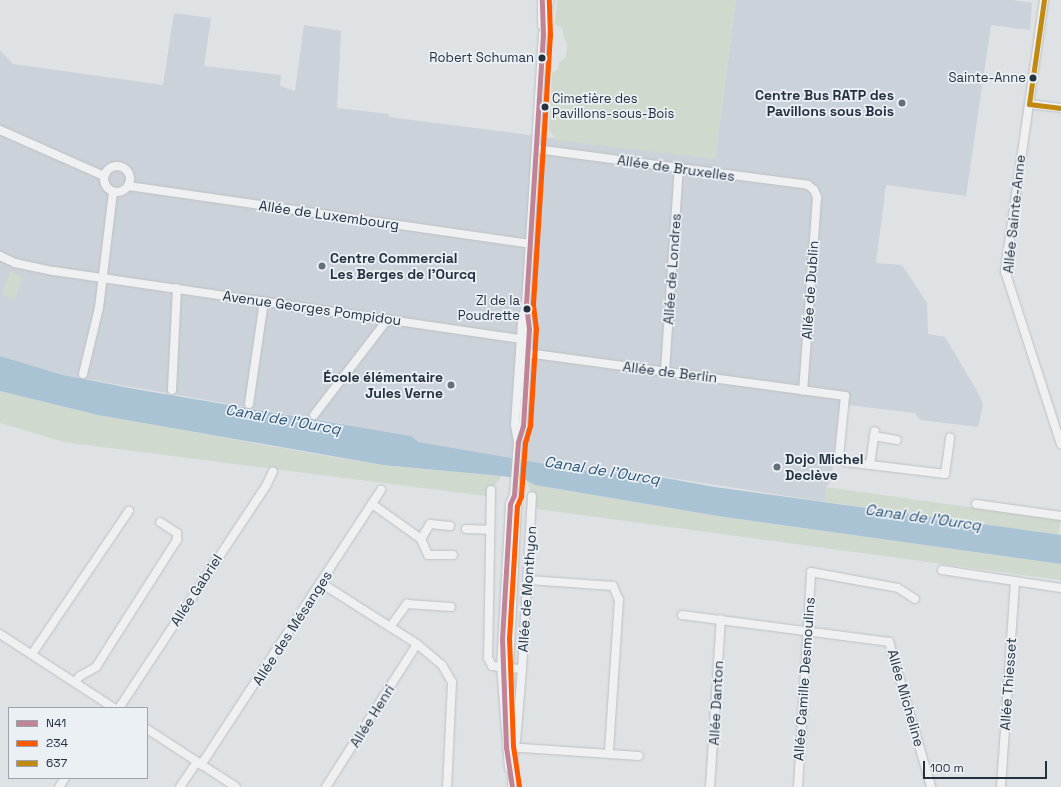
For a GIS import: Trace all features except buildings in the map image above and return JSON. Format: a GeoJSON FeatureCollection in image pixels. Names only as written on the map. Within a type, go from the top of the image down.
{"type":"FeatureCollection","features":[{"type":"Feature","properties":{"kind":"street"},"geometry":{"type":"LineString","coordinates":[[518,445],[515,425],[522,322],[526,304],[530,244],[543,35],[542,0]]}},
{"type":"Feature","properties":{"kind":"street"},"geometry":{"type":"LineString","coordinates":[[543,35],[549,0]]}},
{"type":"Feature","properties":{"kind":"street","name":"Allée Sainte-Anne"},"geometry":{"type":"LineString","coordinates":[[1044,0],[1005,271],[1061,444]]}},
{"type":"Feature","properties":{"kind":"street"},"geometry":{"type":"LineString","coordinates":[[1029,104],[1061,108]]}},
{"type":"Feature","properties":{"kind":"street"},"geometry":{"type":"LineString","coordinates":[[0,130],[104,176]]}},
{"type":"Feature","properties":{"kind":"street","name":"Allée de Bruxelles"},"geometry":{"type":"LineString","coordinates":[[536,149],[808,185],[814,190]]}},
{"type":"Feature","properties":{"kind":"street"},"geometry":{"type":"LineString","coordinates":[[123,167],[129,173],[129,186],[122,192],[113,192],[106,187],[104,176],[110,168],[123,167]]}},
{"type":"Feature","properties":{"kind":"street","name":"Allée de Londres"},"geometry":{"type":"LineString","coordinates":[[665,371],[679,168]]}},
{"type":"Feature","properties":{"kind":"street","name":"Allée de Luxembourg"},"geometry":{"type":"LineString","coordinates":[[129,186],[530,244]]}},
{"type":"Feature","properties":{"kind":"street","name":"Allée de Dublin"},"geometry":{"type":"LineString","coordinates":[[803,390],[817,197],[814,190]]}},
{"type":"Feature","properties":{"kind":"street"},"geometry":{"type":"LineString","coordinates":[[83,374],[99,308],[113,192]]}},
{"type":"Feature","properties":{"kind":"street","name":"Avenue Georges Pompidou"},"geometry":{"type":"LineString","coordinates":[[0,256],[15,263],[54,271],[521,339]]}},
{"type":"Feature","properties":{"kind":"street"},"geometry":{"type":"LineString","coordinates":[[172,390],[177,315],[177,288]]}},
{"type":"Feature","properties":{"kind":"street"},"geometry":{"type":"LineString","coordinates":[[249,404],[264,301]]}},
{"type":"Feature","properties":{"kind":"street"},"geometry":{"type":"LineString","coordinates":[[518,445],[523,426],[528,353],[529,329],[526,304]]}},
{"type":"Feature","properties":{"kind":"street"},"geometry":{"type":"LineString","coordinates":[[314,415],[388,319]]}},
{"type":"Feature","properties":{"kind":"street"},"geometry":{"type":"LineString","coordinates":[[522,322],[525,329],[523,350],[528,353]]}},
{"type":"Feature","properties":{"kind":"street","name":"Allée de Berlin"},"geometry":{"type":"LineString","coordinates":[[528,353],[845,396],[839,457],[846,462],[870,465]]}},
{"type":"Feature","properties":{"kind":"street"},"geometry":{"type":"LineString","coordinates":[[897,440],[874,433],[870,465],[945,474],[950,436]]}},
{"type":"Feature","properties":{"kind":"street","name":"Allée de Monthyon"},"geometry":{"type":"LineString","coordinates":[[512,785],[505,667],[517,505],[514,495],[518,445]]}},
{"type":"Feature","properties":{"kind":"street","name":"Allée Gabriel"},"geometry":{"type":"LineString","coordinates":[[116,707],[266,484],[273,471]]}},
{"type":"Feature","properties":{"kind":"street","name":"Allée des Mésanges"},"geometry":{"type":"LineString","coordinates":[[180,787],[199,763],[321,583],[381,490]]}},
{"type":"Feature","properties":{"kind":"street","name":"Allée de Monthyon"},"geometry":{"type":"LineString","coordinates":[[491,490],[488,658],[492,666],[522,669],[529,580],[532,496]]}},
{"type":"Feature","properties":{"kind":"street"},"geometry":{"type":"LineString","coordinates":[[372,504],[421,539],[428,555],[453,555]]}},
{"type":"Feature","properties":{"kind":"street"},"geometry":{"type":"LineString","coordinates":[[976,504],[1061,516]]}},
{"type":"Feature","properties":{"kind":"street"},"geometry":{"type":"LineString","coordinates":[[32,654],[129,511]]}},
{"type":"Feature","properties":{"kind":"street"},"geometry":{"type":"LineString","coordinates":[[76,682],[80,676],[96,667],[178,540],[177,533],[160,522]]}},
{"type":"Feature","properties":{"kind":"street"},"geometry":{"type":"LineString","coordinates":[[421,539],[430,524],[450,526]]}},
{"type":"Feature","properties":{"kind":"street"},"geometry":{"type":"LineString","coordinates":[[466,529],[490,530]]}},
{"type":"Feature","properties":{"kind":"street"},"geometry":{"type":"LineString","coordinates":[[942,570],[1061,588]]}},
{"type":"Feature","properties":{"kind":"street","name":"Allée Camille Desmoulins"},"geometry":{"type":"LineString","coordinates":[[798,787],[811,572],[898,588],[915,599]]}},
{"type":"Feature","properties":{"kind":"street"},"geometry":{"type":"LineString","coordinates":[[529,580],[612,586],[619,600],[609,752]]}},
{"type":"Feature","properties":{"kind":"street","name":"Allée Thiesset"},"geometry":{"type":"LineString","coordinates":[[1001,787],[1015,581]]}},
{"type":"Feature","properties":{"kind":"street"},"geometry":{"type":"LineString","coordinates":[[321,583],[417,644],[442,665],[452,682],[447,787]]}},
{"type":"Feature","properties":{"kind":"street"},"geometry":{"type":"LineString","coordinates":[[390,627],[407,604],[451,607]]}},
{"type":"Feature","properties":{"kind":"street"},"geometry":{"type":"LineString","coordinates":[[682,615],[808,630]]}},
{"type":"Feature","properties":{"kind":"street","name":"Allée Danton"},"geometry":{"type":"LineString","coordinates":[[710,787],[721,619]]}},
{"type":"Feature","properties":{"kind":"street","name":"Allée Micheline"},"geometry":{"type":"LineString","coordinates":[[808,630],[889,642],[931,787]]}},
{"type":"Feature","properties":{"kind":"street"},"geometry":{"type":"LineString","coordinates":[[0,634],[114,707]]}},
{"type":"Feature","properties":{"kind":"street","name":"Allée Henri"},"geometry":{"type":"LineString","coordinates":[[326,787],[417,644]]}},
{"type":"Feature","properties":{"kind":"street"},"geometry":{"type":"LineString","coordinates":[[510,747],[518,737],[522,669]]}},
{"type":"Feature","properties":{"kind":"street"},"geometry":{"type":"LineString","coordinates":[[148,730],[236,787]]}},
{"type":"Feature","properties":{"kind":"street"},"geometry":{"type":"LineString","coordinates":[[510,747],[609,752],[639,756]]}},
{"type":"Feature","properties":{"kind":"street"},"geometry":{"type":"LineString","coordinates":[[59,787],[65,779]]}},
{"type":"Feature","properties":{"kind":"shaded area"},"geometry":{"type":"Polygon","coordinates":[[[557,0],[736,0],[715,159],[556,140],[549,130],[552,73],[558,69],[559,62],[566,57],[567,43],[563,36],[563,29],[555,24],[557,0]]]}},
{"type":"Feature","properties":{"kind":"shaded area"},"geometry":{"type":"Polygon","coordinates":[[[736,0],[1013,0],[1032,3],[1030,30],[991,25],[966,196],[886,185],[876,263],[902,265],[927,303],[928,334],[945,337],[980,396],[983,404],[978,427],[920,420],[915,413],[840,404],[831,481],[826,487],[825,502],[626,471],[610,475],[419,442],[411,436],[63,375],[0,356],[0,50],[13,64],[163,85],[174,13],[211,18],[204,66],[281,75],[280,86],[295,91],[304,25],[341,31],[337,108],[389,114],[389,117],[715,159],[736,0]]]}},
{"type":"Feature","properties":{"kind":"shaded area"},"geometry":{"type":"Polygon","coordinates":[[[10,272],[23,277],[14,299],[1,294],[10,272]]]}},
{"type":"Feature","properties":{"kind":"shaded area"},"geometry":{"type":"Polygon","coordinates":[[[0,391],[98,415],[333,457],[383,465],[502,476],[486,496],[63,442],[0,423],[0,391]]]}},
{"type":"Feature","properties":{"kind":"shaded area"},"geometry":{"type":"Polygon","coordinates":[[[526,480],[535,485],[718,516],[1061,564],[1061,580],[537,509],[526,480]]]}},
{"type":"Feature","properties":{"kind":"shaded area"},"geometry":{"type":"Polygon","coordinates":[[[826,487],[1061,520],[1059,535],[824,502],[826,487]]]}},
{"type":"Feature","properties":{"kind":"water","name":"Canal de l'Ourcq"},"geometry":{"type":"Polygon","coordinates":[[[0,356],[63,375],[135,389],[411,436],[419,442],[610,475],[626,471],[715,487],[1061,535],[1061,564],[718,516],[535,485],[526,480],[502,476],[383,465],[98,415],[0,391],[0,356]]]}},
{"type":"Feature","properties":{"kind":"transit line","name":"N41"},"geometry":{"type":"LineString","coordinates":[[512,787],[506,747],[502,639],[510,504],[514,495],[518,442],[523,426],[529,329],[526,304],[543,35],[542,0]]}},
{"type":"Feature","properties":{"kind":"transit line","name":"234"},"geometry":{"type":"LineString","coordinates":[[519,786],[513,746],[509,639],[517,506],[521,496],[525,443],[530,426],[536,329],[533,304],[550,35],[549,0]]}},
{"type":"Feature","properties":{"kind":"transit line","name":"637"},"geometry":{"type":"LineString","coordinates":[[1044,0],[1029,104],[1061,108]]}},
{"type":"Feature","properties":{"kind":"place","name":"Robert Schuman"},"geometry":{"type":"Point","coordinates":[542,58]}},
{"type":"Feature","properties":{"kind":"place","name":"Sainte-Anne"},"geometry":{"type":"Point","coordinates":[1033,78]}},
{"type":"Feature","properties":{"kind":"place","name":"Centre Bus RATP des Pavillons sous Bois"},"geometry":{"type":"Point","coordinates":[902,103]}},
{"type":"Feature","properties":{"kind":"place","name":"Cimetière des Pavillons-sous-Bois"},"geometry":{"type":"Point","coordinates":[545,107]}},
{"type":"Feature","properties":{"kind":"place","name":"Centre Commercial Les Berges de l'Ourcq"},"geometry":{"type":"Point","coordinates":[322,266]}},
{"type":"Feature","properties":{"kind":"place","name":"ZI de la Poudrette"},"geometry":{"type":"Point","coordinates":[527,309]}},
{"type":"Feature","properties":{"kind":"place","name":"École élémentaire Jules Verne"},"geometry":{"type":"Point","coordinates":[451,385]}},
{"type":"Feature","properties":{"kind":"place","name":"Dojo Michel Declève"},"geometry":{"type":"Point","coordinates":[777,467]}}]}
